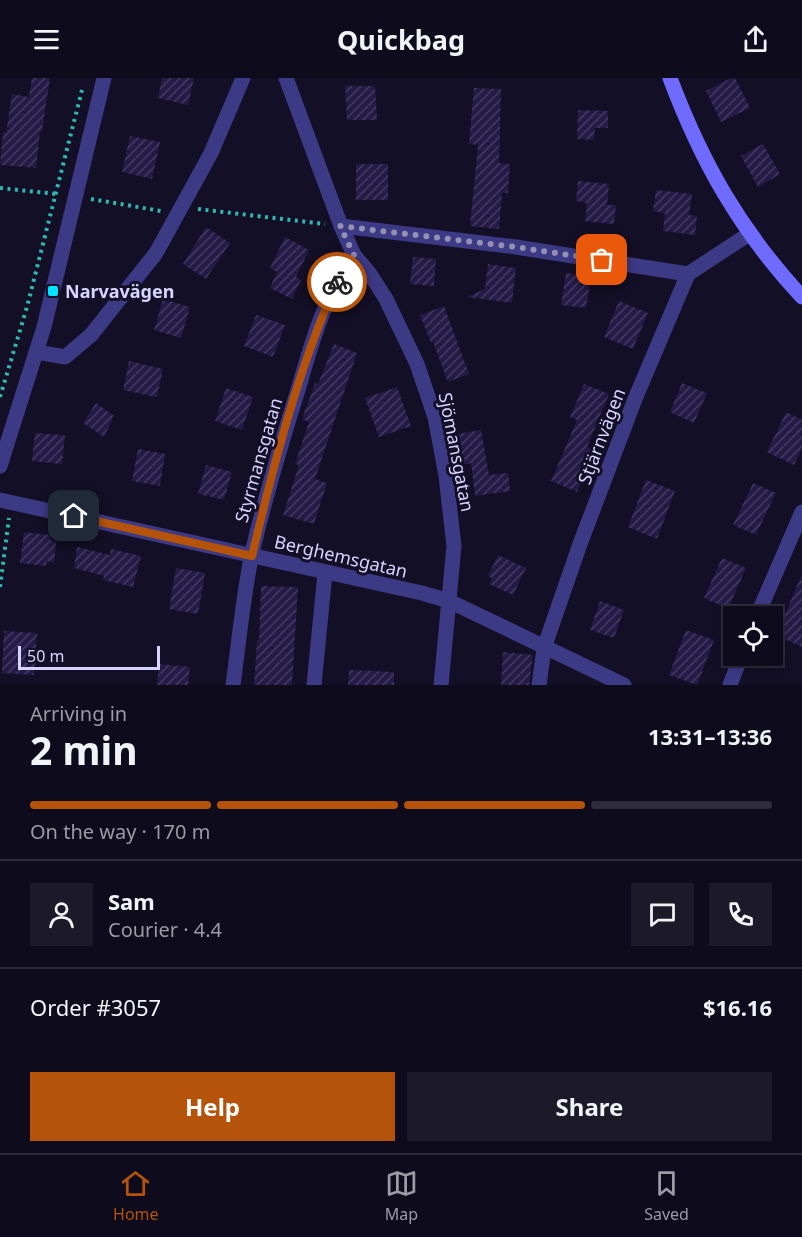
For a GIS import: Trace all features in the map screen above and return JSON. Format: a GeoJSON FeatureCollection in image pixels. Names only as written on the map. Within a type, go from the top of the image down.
{"type":"FeatureCollection","features":[{"type":"Feature","properties":{"kind":"street"},"geometry":{"type":"LineString","coordinates":[[0,466],[37,352],[104,78]]}},
{"type":"Feature","properties":{"kind":"street"},"geometry":{"type":"LineString","coordinates":[[37,352],[65,357],[80,346],[120,300],[156,253],[211,153],[243,78]]}},
{"type":"Feature","properties":{"kind":"street","name":"Sjömansgatan"},"geometry":{"type":"LineString","coordinates":[[286,78],[340,226],[354,255],[386,299],[417,364],[435,417],[446,476],[454,546],[441,685]]}},
{"type":"Feature","properties":{"kind":"street"},"geometry":{"type":"LineString","coordinates":[[670,78],[686,121],[717,185],[749,234],[802,297]]}},
{"type":"Feature","properties":{"kind":"street"},"geometry":{"type":"LineString","coordinates":[[340,226],[516,247],[688,274],[749,234]]}},
{"type":"Feature","properties":{"kind":"street","name":"Styrmansgatan"},"geometry":{"type":"LineString","coordinates":[[233,685],[252,556],[269,484],[306,362],[327,305],[342,271],[354,255]]}},
{"type":"Feature","properties":{"kind":"street","name":"Stjärnvägen"},"geometry":{"type":"LineString","coordinates":[[539,685],[544,648],[580,544],[631,410],[688,274]]}},
{"type":"Feature","properties":{"kind":"street","name":"Berghemsgatan"},"geometry":{"type":"LineString","coordinates":[[6,501],[422,593],[449,601],[624,685]]}},
{"type":"Feature","properties":{"kind":"street"},"geometry":{"type":"LineString","coordinates":[[761,606],[802,512]]}},
{"type":"Feature","properties":{"kind":"street"},"geometry":{"type":"LineString","coordinates":[[314,685],[325,573]]}},
{"type":"Feature","properties":{"kind":"street"},"geometry":{"type":"LineString","coordinates":[[730,685],[737,666]]}},
{"type":"Feature","properties":{"kind":"path"},"geometry":{"type":"LineString","coordinates":[[0,398],[27,307],[84,81]]}},
{"type":"Feature","properties":{"kind":"path"},"geometry":{"type":"LineString","coordinates":[[59,182],[93,190],[90,199],[162,211],[167,205],[340,226]]}},
{"type":"Feature","properties":{"kind":"path"},"geometry":{"type":"LineString","coordinates":[[0,188],[56,194]]}},
{"type":"Feature","properties":{"kind":"path"},"geometry":{"type":"LineString","coordinates":[[0,587],[6,501]]}},
{"type":"Feature","properties":{"kind":"building"},"geometry":{"type":"Polygon","coordinates":[[[32,78],[50,78],[36,168],[0,165],[3,132],[6,133],[12,94],[29,97],[32,78]]]}},
{"type":"Feature","properties":{"kind":"building"},"geometry":{"type":"Polygon","coordinates":[[[162,78],[194,78],[188,105],[158,98],[162,78]]]}},
{"type":"Feature","properties":{"kind":"building"},"geometry":{"type":"Polygon","coordinates":[[[735,78],[750,108],[721,122],[706,91],[735,78]]]}},
{"type":"Feature","properties":{"kind":"building"},"geometry":{"type":"Polygon","coordinates":[[[345,86],[375,86],[377,120],[347,120],[345,86]]]}},
{"type":"Feature","properties":{"kind":"building"},"geometry":{"type":"Polygon","coordinates":[[[474,88],[501,89],[499,163],[510,164],[508,193],[502,193],[499,229],[470,226],[478,145],[469,144],[474,88]]]}},
{"type":"Feature","properties":{"kind":"building"},"geometry":{"type":"Polygon","coordinates":[[[578,110],[608,111],[608,128],[595,128],[594,140],[577,139],[578,110]]]}},
{"type":"Feature","properties":{"kind":"building"},"geometry":{"type":"Polygon","coordinates":[[[130,136],[160,142],[152,179],[122,172],[130,136]]]}},
{"type":"Feature","properties":{"kind":"building"},"geometry":{"type":"Polygon","coordinates":[[[763,144],[780,174],[758,187],[741,156],[763,144]]]}},
{"type":"Feature","properties":{"kind":"building"},"geometry":{"type":"Polygon","coordinates":[[[356,164],[388,164],[388,200],[356,200],[356,164]]]}},
{"type":"Feature","properties":{"kind":"building"},"geometry":{"type":"Polygon","coordinates":[[[578,181],[609,184],[607,205],[616,205],[614,224],[585,221],[587,203],[576,201],[578,181]]]}},
{"type":"Feature","properties":{"kind":"building"},"geometry":{"type":"Polygon","coordinates":[[[656,190],[692,194],[689,215],[697,216],[695,235],[663,231],[665,213],[653,211],[656,190]]]}},
{"type":"Feature","properties":{"kind":"building"},"geometry":{"type":"Polygon","coordinates":[[[206,227],[230,243],[206,279],[183,264],[206,227]]]}},
{"type":"Feature","properties":{"kind":"building"},"geometry":{"type":"Polygon","coordinates":[[[285,237],[309,250],[296,277],[301,280],[292,299],[270,288],[277,272],[270,268],[285,237]]]}},
{"type":"Feature","properties":{"kind":"building"},"geometry":{"type":"Polygon","coordinates":[[[413,257],[436,259],[434,286],[410,284],[413,257]]]}},
{"type":"Feature","properties":{"kind":"building"},"geometry":{"type":"Polygon","coordinates":[[[488,264],[516,268],[512,303],[467,297],[485,289],[488,264]]]}},
{"type":"Feature","properties":{"kind":"building"},"geometry":{"type":"Polygon","coordinates":[[[566,273],[591,276],[586,308],[561,305],[566,273]]]}},
{"type":"Feature","properties":{"kind":"building"},"geometry":{"type":"Polygon","coordinates":[[[163,299],[190,307],[181,338],[154,330],[163,299]]]}},
{"type":"Feature","properties":{"kind":"building"},"geometry":{"type":"Polygon","coordinates":[[[619,301],[648,313],[633,349],[604,337],[619,301]]]}},
{"type":"Feature","properties":{"kind":"building"},"geometry":{"type":"Polygon","coordinates":[[[444,306],[469,374],[448,382],[420,315],[444,306]]]}},
{"type":"Feature","properties":{"kind":"building"},"geometry":{"type":"Polygon","coordinates":[[[256,315],[285,325],[273,357],[244,346],[256,315]]]}},
{"type":"Feature","properties":{"kind":"building"},"geometry":{"type":"Polygon","coordinates":[[[334,344],[357,353],[315,479],[327,483],[314,524],[283,515],[299,465],[295,464],[309,422],[302,419],[315,383],[318,384],[334,344]]]}},
{"type":"Feature","properties":{"kind":"building"},"geometry":{"type":"Polygon","coordinates":[[[129,361],[163,369],[157,397],[123,390],[129,361]]]}},
{"type":"Feature","properties":{"kind":"building"},"geometry":{"type":"Polygon","coordinates":[[[682,383],[707,393],[694,423],[670,412],[682,383]]]}},
{"type":"Feature","properties":{"kind":"building"},"geometry":{"type":"Polygon","coordinates":[[[584,384],[609,394],[587,447],[594,450],[577,492],[551,481],[577,420],[570,417],[584,384]]]}},
{"type":"Feature","properties":{"kind":"building"},"geometry":{"type":"Polygon","coordinates":[[[397,387],[411,426],[379,437],[365,398],[397,387]]]}},
{"type":"Feature","properties":{"kind":"building"},"geometry":{"type":"Polygon","coordinates":[[[226,388],[253,397],[242,430],[215,421],[226,388]]]}},
{"type":"Feature","properties":{"kind":"building"},"geometry":{"type":"Polygon","coordinates":[[[96,403],[114,416],[104,437],[83,423],[96,403]]]}},
{"type":"Feature","properties":{"kind":"building"},"geometry":{"type":"Polygon","coordinates":[[[786,412],[802,420],[802,448],[794,465],[767,452],[786,412]]]}},
{"type":"Feature","properties":{"kind":"building"},"geometry":{"type":"Polygon","coordinates":[[[481,430],[489,475],[508,473],[510,491],[475,496],[471,463],[462,465],[456,434],[481,430]]]}},
{"type":"Feature","properties":{"kind":"building"},"geometry":{"type":"Polygon","coordinates":[[[35,433],[65,435],[62,464],[32,461],[35,433]]]}},
{"type":"Feature","properties":{"kind":"building"},"geometry":{"type":"Polygon","coordinates":[[[138,449],[165,454],[160,486],[132,481],[138,449]]]}},
{"type":"Feature","properties":{"kind":"building"},"geometry":{"type":"Polygon","coordinates":[[[206,465],[232,472],[224,500],[198,494],[206,465]]]}},
{"type":"Feature","properties":{"kind":"building"},"geometry":{"type":"Polygon","coordinates":[[[646,480],[675,491],[657,539],[628,527],[646,480]]]}},
{"type":"Feature","properties":{"kind":"building"},"geometry":{"type":"Polygon","coordinates":[[[753,483],[776,493],[756,535],[733,525],[753,483]]]}},
{"type":"Feature","properties":{"kind":"building"},"geometry":{"type":"Polygon","coordinates":[[[24,532],[50,535],[50,540],[56,542],[54,563],[47,561],[46,566],[20,563],[24,532]]]}},
{"type":"Feature","properties":{"kind":"building"},"geometry":{"type":"Polygon","coordinates":[[[77,547],[110,555],[111,549],[141,556],[133,587],[103,580],[104,576],[74,568],[77,547]]]}},
{"type":"Feature","properties":{"kind":"building"},"geometry":{"type":"Polygon","coordinates":[[[498,555],[526,568],[513,595],[489,584],[492,578],[488,576],[498,555]]]}},
{"type":"Feature","properties":{"kind":"building"},"geometry":{"type":"Polygon","coordinates":[[[722,558],[746,568],[729,606],[723,607],[704,598],[722,558]]]}},
{"type":"Feature","properties":{"kind":"building"},"geometry":{"type":"Polygon","coordinates":[[[176,568],[205,573],[198,614],[169,609],[176,568]]]}},
{"type":"Feature","properties":{"kind":"building"},"geometry":{"type":"Polygon","coordinates":[[[802,574],[802,647],[783,638],[783,619],[802,574]]]}},
{"type":"Feature","properties":{"kind":"building"},"geometry":{"type":"Polygon","coordinates":[[[261,586],[298,587],[292,685],[254,685],[257,640],[259,640],[261,586]]]}},
{"type":"Feature","properties":{"kind":"building"},"geometry":{"type":"Polygon","coordinates":[[[600,601],[624,610],[614,638],[590,630],[600,601]]]}},
{"type":"Feature","properties":{"kind":"building"},"geometry":{"type":"Polygon","coordinates":[[[686,630],[714,640],[697,685],[669,675],[686,630]]]}},
{"type":"Feature","properties":{"kind":"building"},"geometry":{"type":"Polygon","coordinates":[[[4,631],[37,633],[34,675],[2,673],[4,631]]]}},
{"type":"Feature","properties":{"kind":"building"},"geometry":{"type":"Polygon","coordinates":[[[503,652],[533,655],[529,685],[501,685],[503,652]]]}},
{"type":"Feature","properties":{"kind":"building"},"geometry":{"type":"Polygon","coordinates":[[[159,664],[190,667],[188,685],[157,685],[159,664]]]}},
{"type":"Feature","properties":{"kind":"building"},"geometry":{"type":"Polygon","coordinates":[[[349,670],[394,672],[394,685],[348,685],[349,670]]]}},
{"type":"Feature","properties":{"kind":"way so far"},"geometry":{"type":"LineString","coordinates":[[337,282],[354,255],[340,226],[516,247],[602,260]]}},
{"type":"Feature","properties":{"kind":"place","name":"Narvavägen"},"geometry":{"type":"Point","coordinates":[53,291]}},
{"type":"Feature","properties":{"kind":"route"},"geometry":{"type":"LineString","coordinates":[[74,516],[252,556],[269,484],[306,362],[337,282]]}}]}
